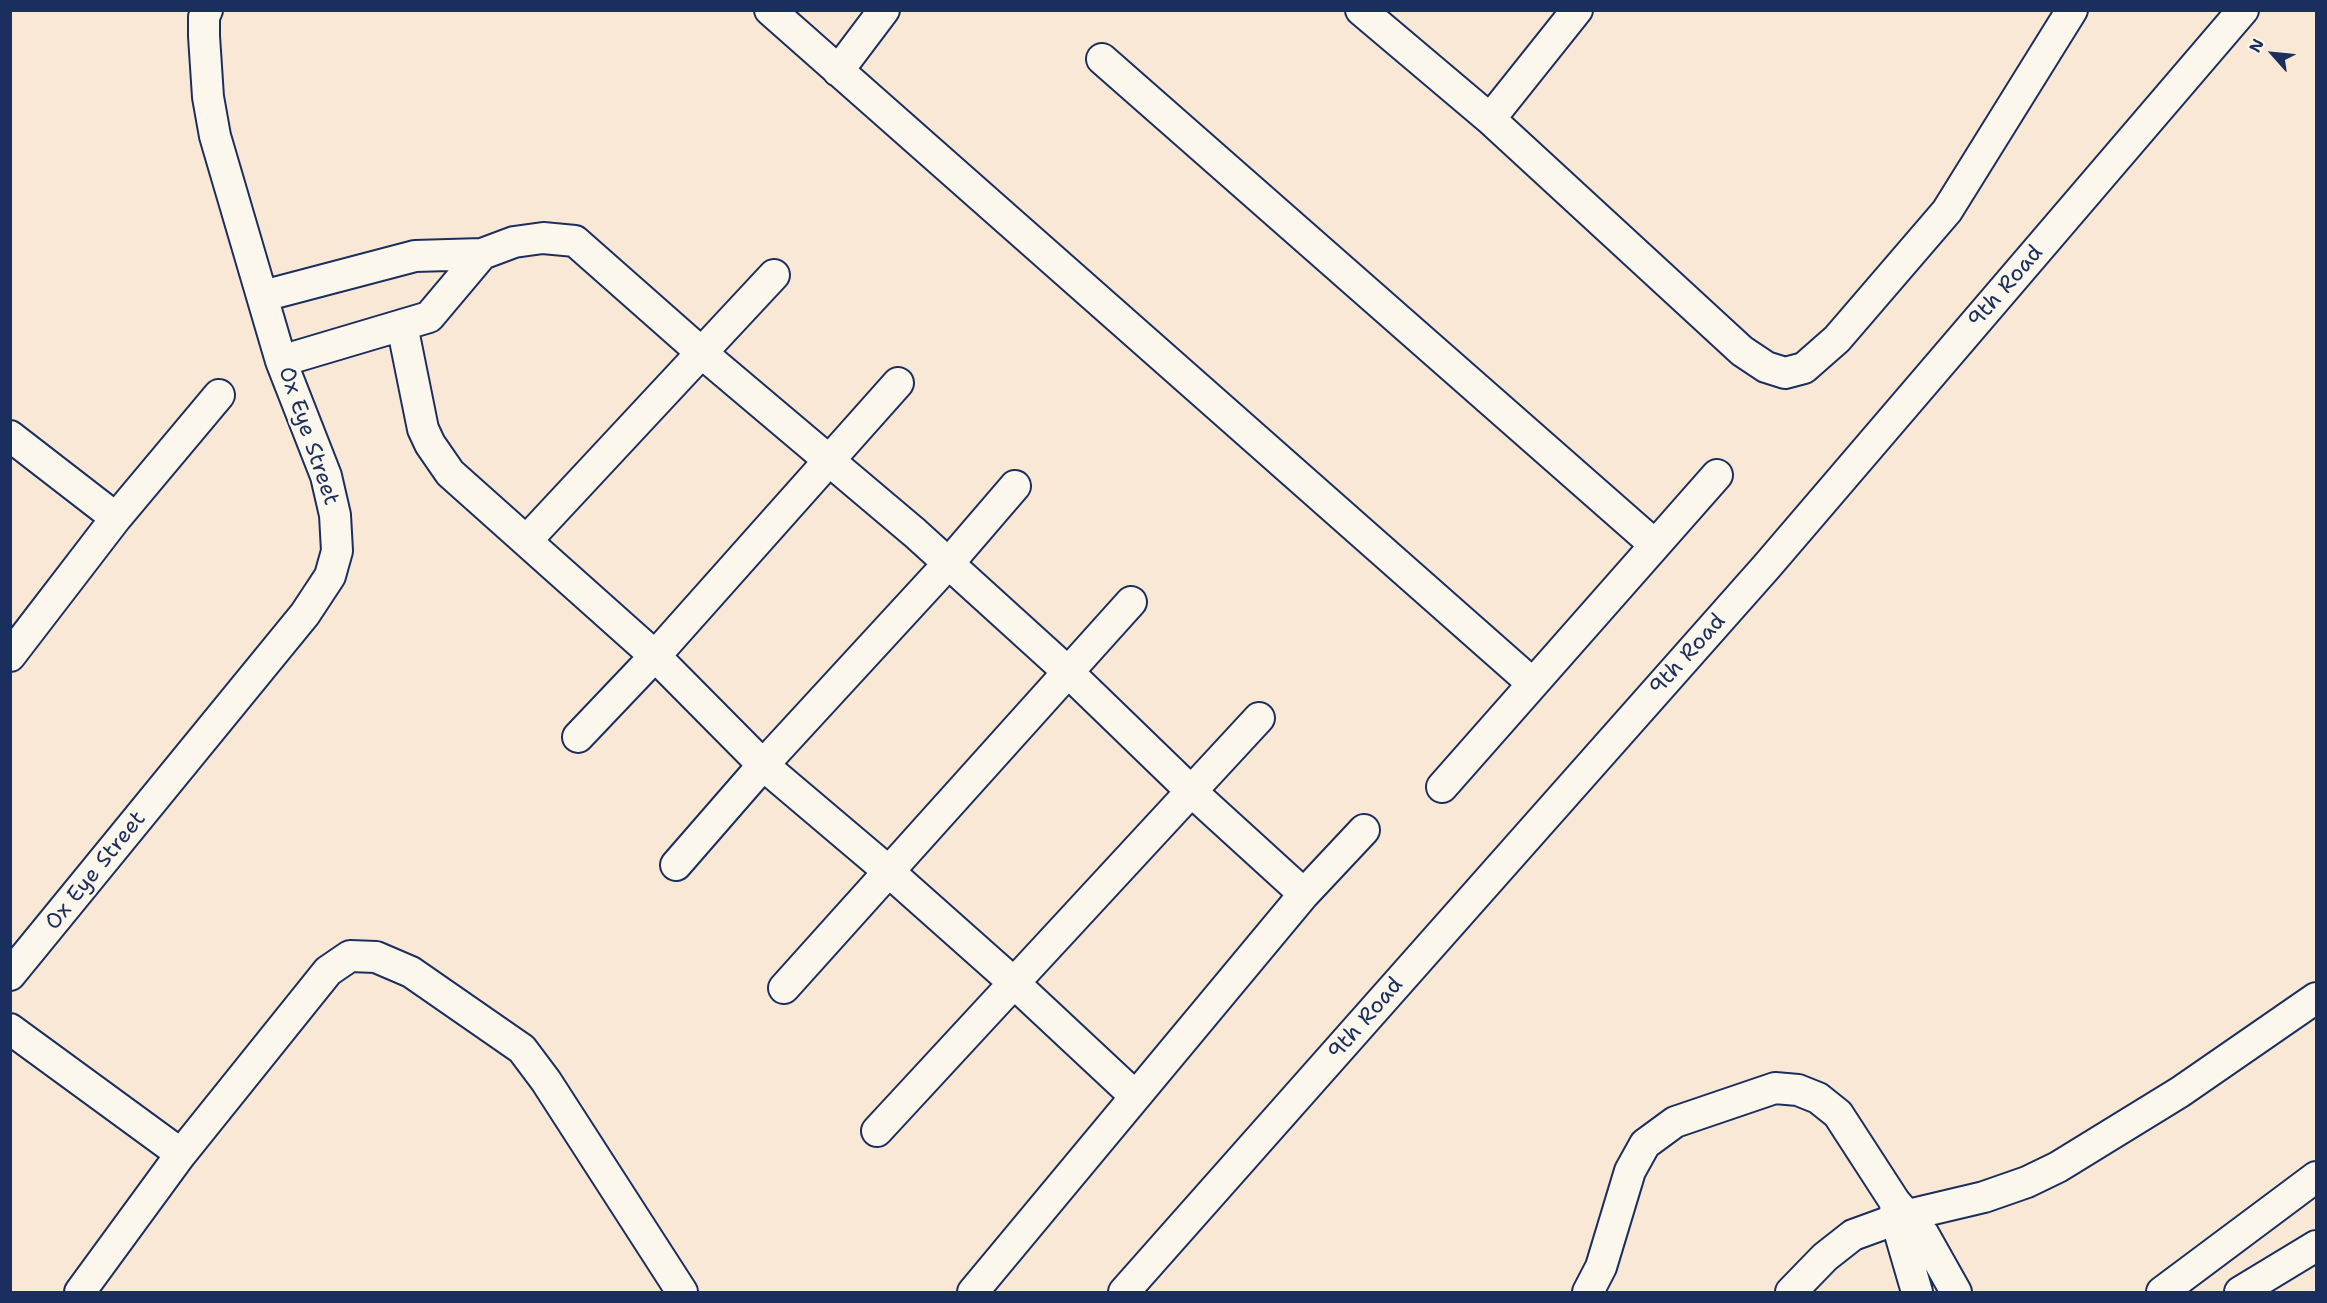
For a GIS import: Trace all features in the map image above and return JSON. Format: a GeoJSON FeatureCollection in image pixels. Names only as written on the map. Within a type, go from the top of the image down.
{"type":"FeatureCollection","features":[{"type":"Feature","properties":{"kind":"street"},"geometry":{"type":"LineString","coordinates":[[838,71],[884,10]]}},
{"type":"Feature","properties":{"kind":"street"},"geometry":{"type":"LineString","coordinates":[[1361,10],[1490,119],[1742,351],[1766,368],[1785,374],[1803,368],[1837,339],[1947,211],[2072,10]]}},
{"type":"Feature","properties":{"kind":"street"},"geometry":{"type":"LineString","coordinates":[[1490,119],[1577,10]]}},
{"type":"Feature","properties":{"kind":"street","name":"9th Road"},"geometry":{"type":"LineString","coordinates":[[1124,1293],[1767,565],[2243,10]]}},
{"type":"Feature","properties":{"kind":"street","name":"Ox Eye Street"},"geometry":{"type":"LineString","coordinates":[[10,975],[305,614],[330,576],[337,551],[335,515],[326,476],[281,361],[215,136],[208,97],[202,13]]}},
{"type":"Feature","properties":{"kind":"street"},"geometry":{"type":"LineString","coordinates":[[788,16],[838,71],[1092,292],[1532,683]]}},
{"type":"Feature","properties":{"kind":"street"},"geometry":{"type":"LineString","coordinates":[[1102,59],[1655,545]]}},
{"type":"Feature","properties":{"kind":"street"},"geometry":{"type":"LineString","coordinates":[[263,296],[415,256],[482,254],[514,242],[543,238],[575,241],[703,354],[915,532],[1304,894]]}},
{"type":"Feature","properties":{"kind":"street"},"geometry":{"type":"LineString","coordinates":[[281,361],[429,317],[482,254]]}},
{"type":"Feature","properties":{"kind":"street"},"geometry":{"type":"LineString","coordinates":[[527,540],[703,354],[774,275]]}},
{"type":"Feature","properties":{"kind":"street"},"geometry":{"type":"LineString","coordinates":[[402,325],[423,429],[430,444],[450,473],[655,656],[763,765],[887,870],[1013,982],[1135,1096]]}},
{"type":"Feature","properties":{"kind":"street"},"geometry":{"type":"LineString","coordinates":[[578,737],[655,656],[898,383]]}},
{"type":"Feature","properties":{"kind":"street"},"geometry":{"type":"LineString","coordinates":[[10,656],[116,518],[219,395]]}},
{"type":"Feature","properties":{"kind":"street"},"geometry":{"type":"LineString","coordinates":[[10,436],[116,518]]}},
{"type":"Feature","properties":{"kind":"street"},"geometry":{"type":"LineString","coordinates":[[1442,787],[1717,475]]}},
{"type":"Feature","properties":{"kind":"street"},"geometry":{"type":"LineString","coordinates":[[676,866],[763,765],[948,564],[1015,486]]}},
{"type":"Feature","properties":{"kind":"street"},"geometry":{"type":"LineString","coordinates":[[784,988],[887,870],[1131,602]]}},
{"type":"Feature","properties":{"kind":"street"},"geometry":{"type":"LineString","coordinates":[[876,1131],[1260,718]]}},
{"type":"Feature","properties":{"kind":"street"},"geometry":{"type":"LineString","coordinates":[[973,1293],[1304,894],[1364,830]]}},
{"type":"Feature","properties":{"kind":"street"},"geometry":{"type":"LineString","coordinates":[[80,1293],[181,1154],[328,971],[350,956],[376,957],[411,972],[522,1049],[552,1091],[682,1293]]}},
{"type":"Feature","properties":{"kind":"street"},"geometry":{"type":"LineString","coordinates":[[1791,1293],[1842,1242],[1900,1212],[1984,1197],[2027,1182],[2058,1167],[2180,1092],[2316,999]]}},
{"type":"Feature","properties":{"kind":"street"},"geometry":{"type":"LineString","coordinates":[[10,1029],[181,1154]]}},
{"type":"Feature","properties":{"kind":"street"},"geometry":{"type":"LineString","coordinates":[[1588,1293],[1601,1267],[1630,1171],[1645,1144],[1675,1122],[1774,1088],[1798,1089],[1818,1098],[1838,1114],[1900,1212],[1924,1235],[1956,1293]]}},
{"type":"Feature","properties":{"kind":"street"},"geometry":{"type":"LineString","coordinates":[[2162,1293],[2316,1177]]}},
{"type":"Feature","properties":{"kind":"street"},"geometry":{"type":"LineString","coordinates":[[1900,1212],[1917,1293]]}},
{"type":"Feature","properties":{"kind":"street"},"geometry":{"type":"LineString","coordinates":[[2240,1293],[2316,1246]]}}]}
